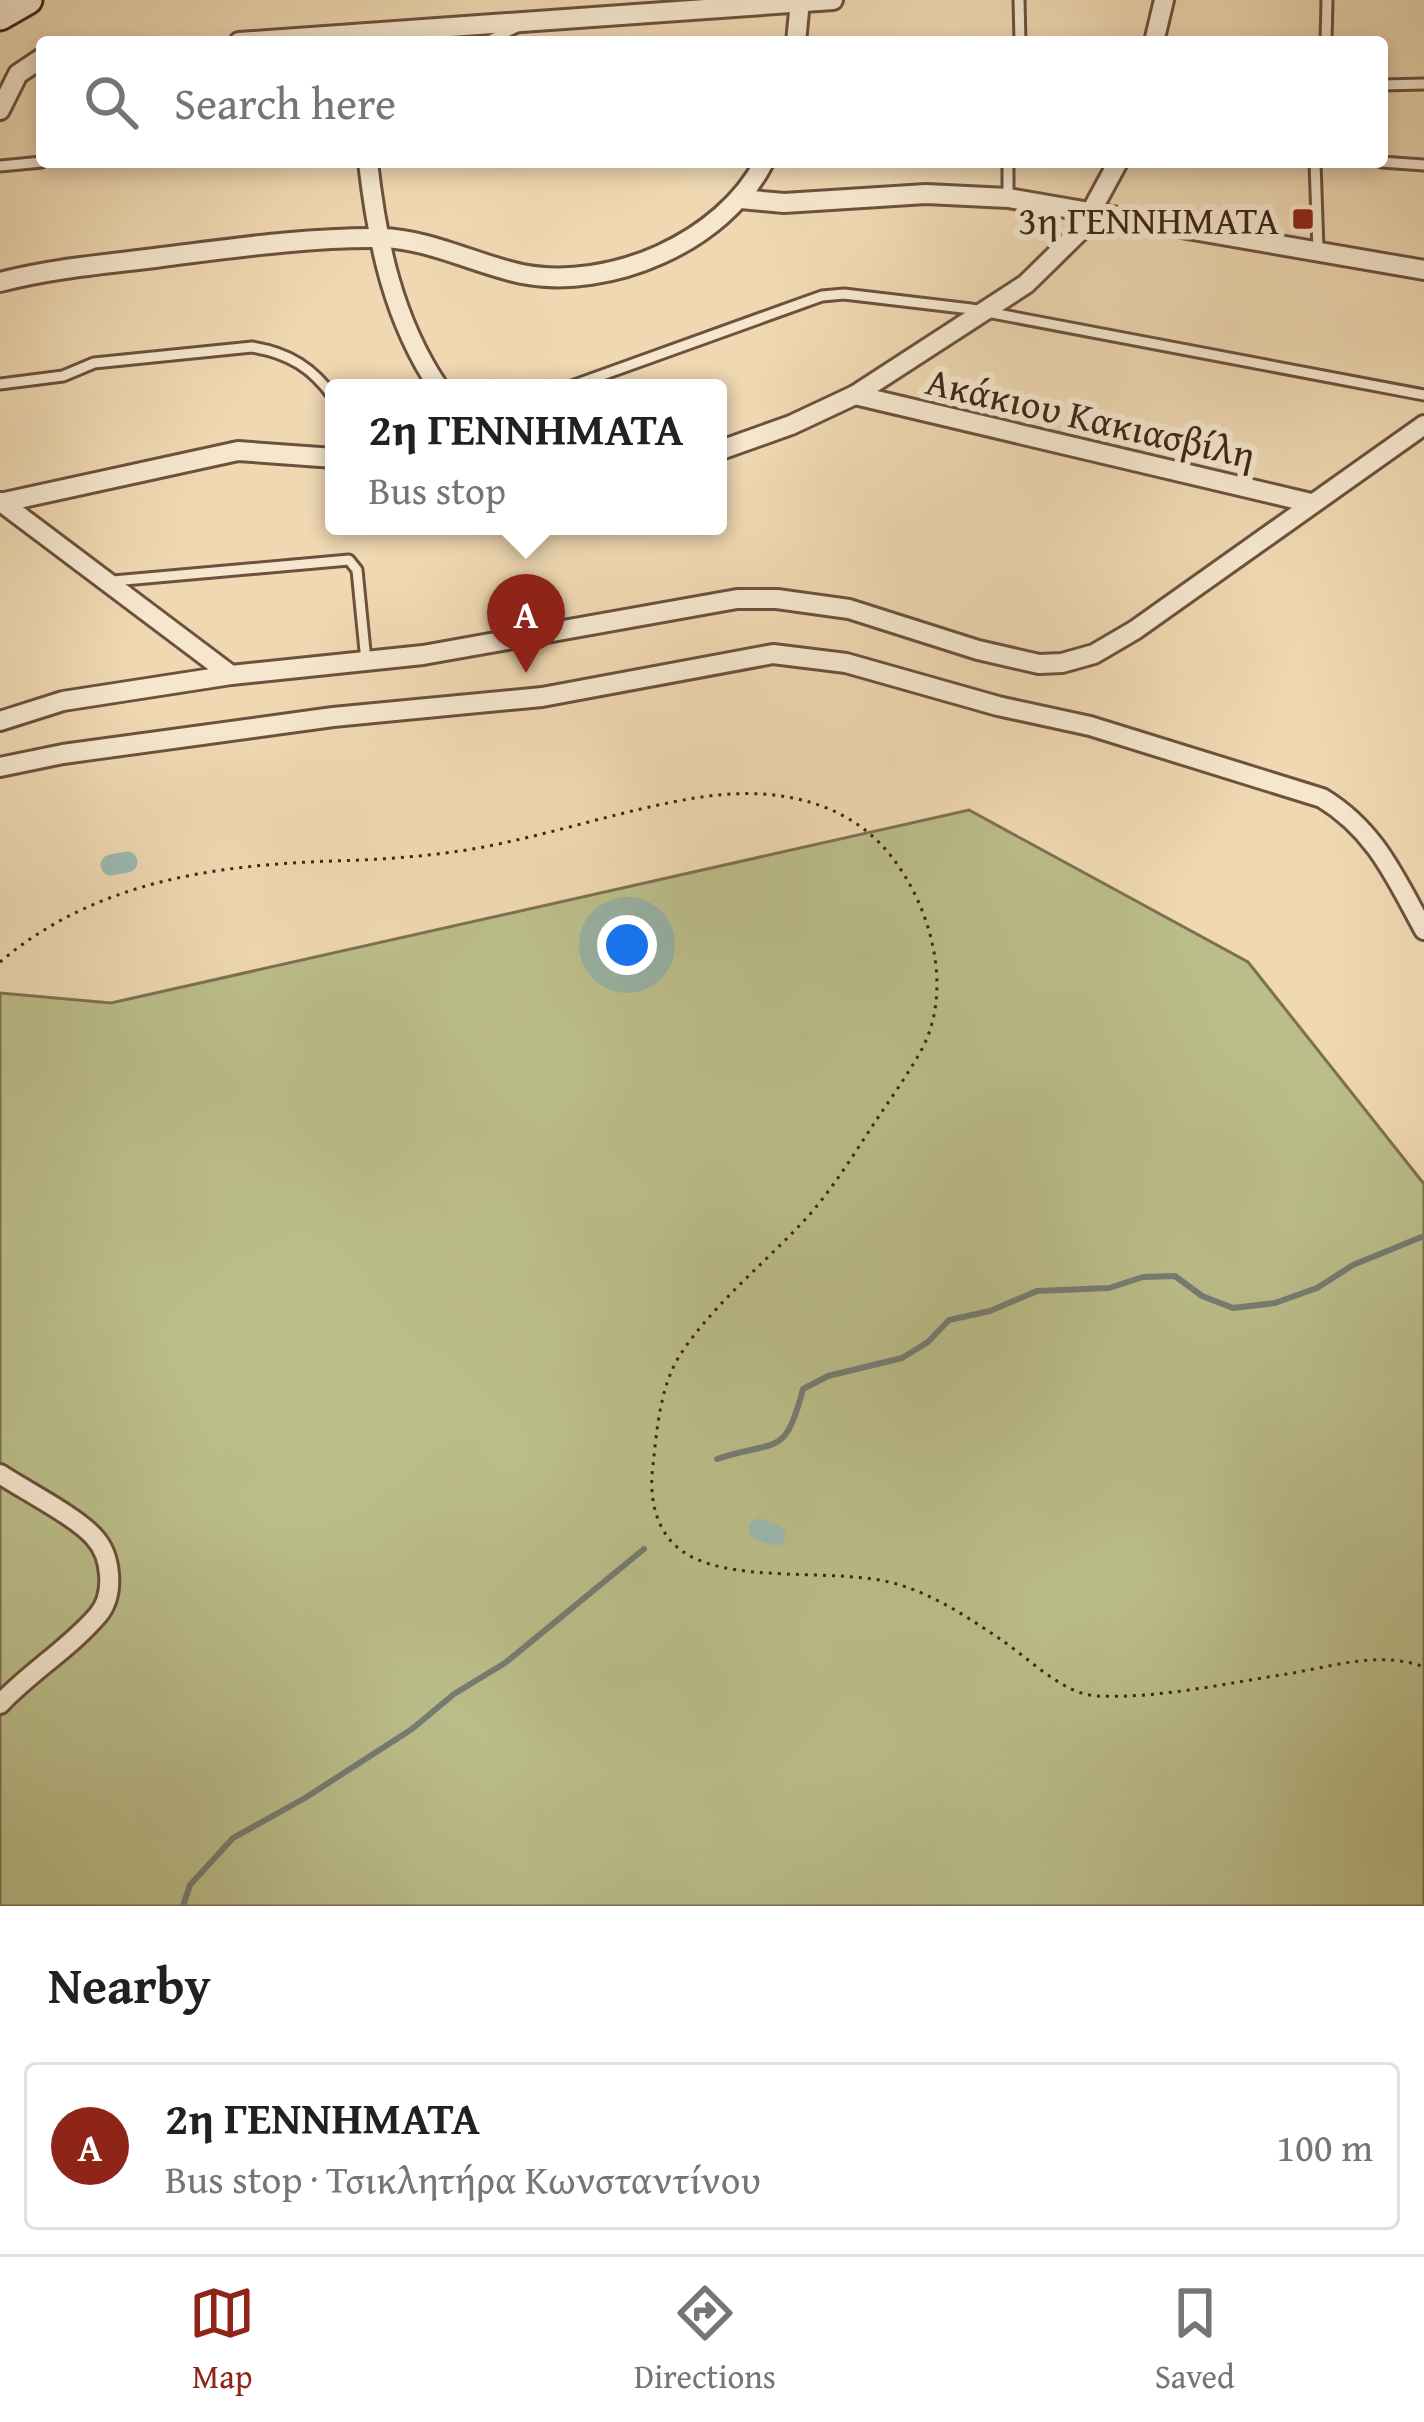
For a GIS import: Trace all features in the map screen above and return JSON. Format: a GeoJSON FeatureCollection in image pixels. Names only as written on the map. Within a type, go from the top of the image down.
{"type":"FeatureCollection","features":[{"type":"Feature","properties":{"kind":"main road"},"geometry":{"type":"LineString","coordinates":[[0,16],[28,0]]}},
{"type":"Feature","properties":{"kind":"street"},"geometry":{"type":"LineString","coordinates":[[370,36],[832,0]]}},
{"type":"Feature","properties":{"kind":"street"},"geometry":{"type":"LineString","coordinates":[[1156,36],[1165,0]]}},
{"type":"Feature","properties":{"kind":"street"},"geometry":{"type":"LineString","coordinates":[[797,36],[800,1]]}},
{"type":"Feature","properties":{"kind":"street"},"geometry":{"type":"LineString","coordinates":[[0,110],[18,74],[36,62]]}},
{"type":"Feature","properties":{"kind":"street"},"geometry":{"type":"LineString","coordinates":[[369,168],[378,238],[401,316],[434,379]]}},
{"type":"Feature","properties":{"kind":"street"},"geometry":{"type":"LineString","coordinates":[[0,282],[35,273],[229,249],[378,238],[405,240],[527,275],[589,275],[682,242],[718,221],[741,199],[760,168]]}},
{"type":"Feature","properties":{"kind":"street"},"geometry":{"type":"LineString","coordinates":[[727,449],[855,395],[983,314],[1052,262],[1093,213],[1115,168]]}},
{"type":"Feature","properties":{"kind":"street"},"geometry":{"type":"LineString","coordinates":[[741,199],[784,203],[926,194],[1008,198],[1424,270]]}},
{"type":"Feature","properties":{"kind":"street","name":"Ακάκιου Κακιασβίλη"},"geometry":{"type":"LineString","coordinates":[[855,395],[1311,503]]}},
{"type":"Feature","properties":{"kind":"street"},"geometry":{"type":"LineString","coordinates":[[0,721],[63,700],[232,675],[423,656],[640,614],[754,598],[849,610],[1021,662],[1062,663],[1094,655],[1135,630],[1424,425]]}},
{"type":"Feature","properties":{"kind":"street"},"geometry":{"type":"LineString","coordinates":[[0,502],[238,451],[325,457]]}},
{"type":"Feature","properties":{"kind":"street"},"geometry":{"type":"LineString","coordinates":[[0,502],[232,675]]}},
{"type":"Feature","properties":{"kind":"street"},"geometry":{"type":"LineString","coordinates":[[0,767],[333,717],[542,697],[740,658],[812,656],[1090,727],[1322,798],[1369,835],[1424,930]]}},
{"type":"Feature","properties":{"kind":"street"},"geometry":{"type":"LineString","coordinates":[[0,1474],[94,1537],[108,1564],[109,1593],[100,1613],[0,1704]]}},
{"type":"Feature","properties":{"kind":"lane"},"geometry":{"type":"LineString","coordinates":[[1019,0],[1020,36]]}},
{"type":"Feature","properties":{"kind":"lane"},"geometry":{"type":"LineString","coordinates":[[1326,36],[1327,0]]}},
{"type":"Feature","properties":{"kind":"lane"},"geometry":{"type":"LineString","coordinates":[[499,36],[526,22]]}},
{"type":"Feature","properties":{"kind":"lane"},"geometry":{"type":"LineString","coordinates":[[404,31],[418,36]]}},
{"type":"Feature","properties":{"kind":"lane"},"geometry":{"type":"LineString","coordinates":[[1388,85],[1424,84]]}},
{"type":"Feature","properties":{"kind":"lane"},"geometry":{"type":"LineString","coordinates":[[1388,162],[1424,165]]}},
{"type":"Feature","properties":{"kind":"lane"},"geometry":{"type":"LineString","coordinates":[[0,166],[36,163]]}},
{"type":"Feature","properties":{"kind":"lane"},"geometry":{"type":"LineString","coordinates":[[1008,168],[1008,198]]}},
{"type":"Feature","properties":{"kind":"lane"},"geometry":{"type":"LineString","coordinates":[[1315,168],[1318,250]]}},
{"type":"Feature","properties":{"kind":"lane"},"geometry":{"type":"LineString","coordinates":[[591,379],[822,296],[844,294],[971,309],[1424,395]]}},
{"type":"Feature","properties":{"kind":"lane"},"geometry":{"type":"LineString","coordinates":[[0,384],[63,376],[94,363],[252,347],[306,366],[325,388]]}},
{"type":"Feature","properties":{"kind":"lane"},"geometry":{"type":"LineString","coordinates":[[108,582],[349,560],[357,570],[365,661]]}},
{"type":"Feature","properties":{"kind":"path"},"geometry":{"type":"LineString","coordinates":[[0,962],[26,940],[96,902],[187,875],[275,863],[464,850],[723,793],[783,794],[814,802],[878,840],[915,893],[931,935],[937,974],[934,1016],[924,1045],[807,1219],[702,1326],[677,1360],[659,1418],[651,1477],[652,1506],[664,1531],[678,1548],[729,1569],[866,1576],[900,1585],[941,1602],[1084,1695],[1155,1692],[1359,1661],[1399,1660],[1424,1667]]}},
{"type":"Feature","properties":{"kind":"green space"},"geometry":{"type":"Polygon","coordinates":[[[969,810],[1248,962],[1424,1184],[1424,1906],[0,1906],[0,993],[111,1003],[969,810]]]}},
{"type":"Feature","properties":{"kind":"waterway"},"geometry":{"type":"LineString","coordinates":[[111,865],[127,862]]}},
{"type":"Feature","properties":{"kind":"waterway"},"geometry":{"type":"LineString","coordinates":[[717,1459],[766,1447],[784,1437],[803,1389],[828,1376],[902,1358],[928,1342],[949,1320],[990,1311],[1037,1291],[1109,1288],[1143,1277],[1175,1276],[1202,1296],[1233,1308],[1275,1303],[1424,1236]]}},
{"type":"Feature","properties":{"kind":"waterway"},"geometry":{"type":"LineString","coordinates":[[759,1529],[775,1535]]}},
{"type":"Feature","properties":{"kind":"waterway"},"geometry":{"type":"LineString","coordinates":[[183,1906],[190,1885],[233,1838],[412,1729],[454,1694],[505,1663],[644,1549]]}},
{"type":"Feature","properties":{"kind":"place","name":"3η ΓΕΝΝΗΜΑΤΑ"},"geometry":{"type":"Point","coordinates":[1303,219]}},
{"type":"Feature","properties":{"kind":"place","name":"2η ΓΕΝΝΗΜΑΤΑ"},"geometry":{"type":"Point","coordinates":[526,673]}}]}
